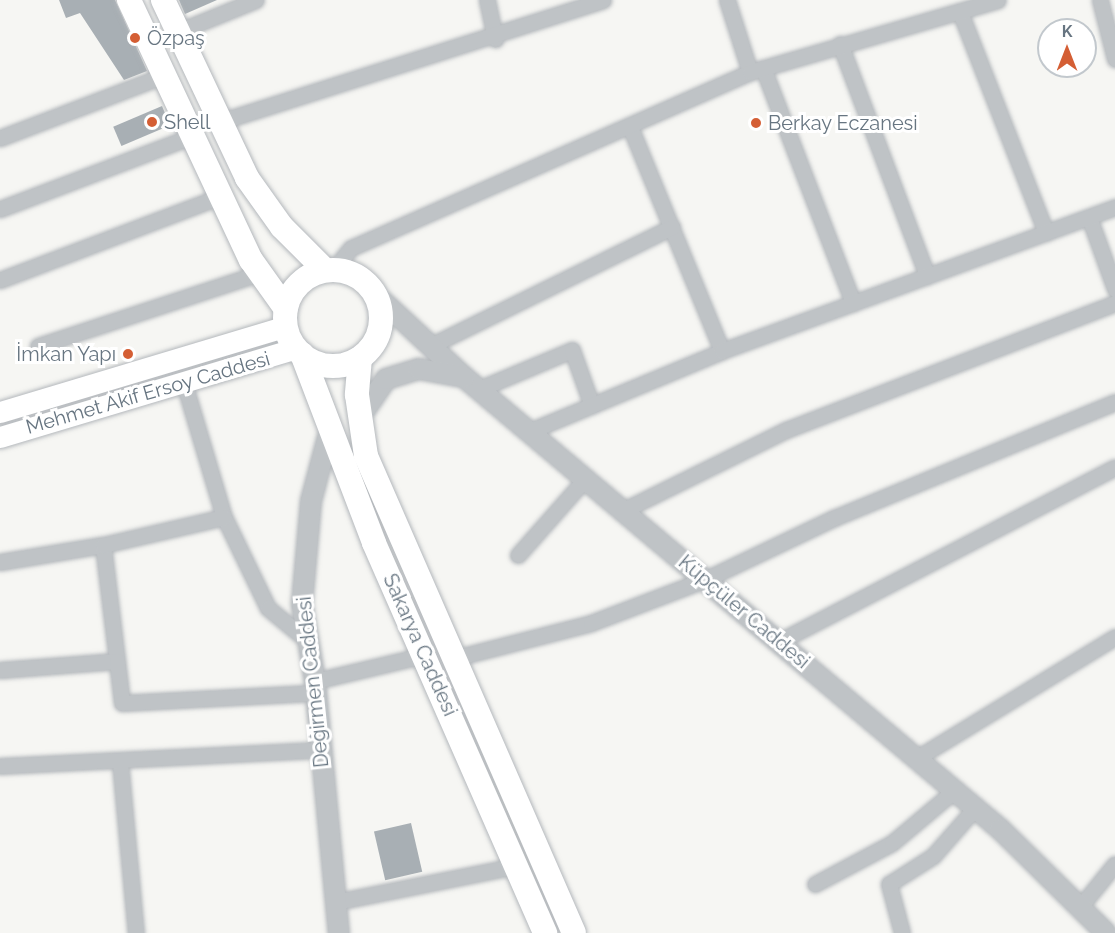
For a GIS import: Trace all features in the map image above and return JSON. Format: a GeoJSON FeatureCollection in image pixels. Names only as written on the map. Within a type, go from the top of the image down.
{"type":"FeatureCollection","features":[{"type":"Feature","properties":{"kind":"main road"},"geometry":{"type":"LineString","coordinates":[[129,0],[162,76],[260,273],[286,317],[299,351],[330,366],[360,358],[378,337],[376,296],[359,277],[329,270],[282,227],[247,178],[163,0]]}},
{"type":"Feature","properties":{"kind":"main road"},"geometry":{"type":"LineString","coordinates":[[286,317],[299,284],[329,270]]}},
{"type":"Feature","properties":{"kind":"main road","name":"Mehmet Akif Ersoy Caddesi"},"geometry":{"type":"LineString","coordinates":[[0,412],[286,317]]}},
{"type":"Feature","properties":{"kind":"main road","name":"Mehmet Akif Ersoy Caddesi"},"geometry":{"type":"LineString","coordinates":[[0,437],[184,382],[299,351]]}},
{"type":"Feature","properties":{"kind":"main road","name":"Sakarya Caddesi"},"geometry":{"type":"LineString","coordinates":[[299,351],[329,433],[545,933]]}},
{"type":"Feature","properties":{"kind":"main road","name":"Sakarya Caddesi"},"geometry":{"type":"LineString","coordinates":[[360,358],[360,417],[366,456],[574,933]]}},
{"type":"Feature","properties":{"kind":"street"},"geometry":{"type":"LineString","coordinates":[[177,32],[256,0]]}},
{"type":"Feature","properties":{"kind":"street"},"geometry":{"type":"LineString","coordinates":[[487,0],[495,39]]}},
{"type":"Feature","properties":{"kind":"street"},"geometry":{"type":"LineString","coordinates":[[219,122],[495,39],[603,0]]}},
{"type":"Feature","properties":{"kind":"street"},"geometry":{"type":"LineString","coordinates":[[727,0],[853,303]]}},
{"type":"Feature","properties":{"kind":"street"},"geometry":{"type":"LineString","coordinates":[[329,270],[351,248],[631,129],[756,70],[998,0]]}},
{"type":"Feature","properties":{"kind":"street"},"geometry":{"type":"LineString","coordinates":[[1100,0],[1115,59]]}},
{"type":"Feature","properties":{"kind":"street"},"geometry":{"type":"LineString","coordinates":[[960,12],[1046,232]]}},
{"type":"Feature","properties":{"kind":"street"},"geometry":{"type":"LineString","coordinates":[[840,44],[927,276]]}},
{"type":"Feature","properties":{"kind":"street"},"geometry":{"type":"LineString","coordinates":[[0,138],[162,76]]}},
{"type":"Feature","properties":{"kind":"street"},"geometry":{"type":"LineString","coordinates":[[631,129],[722,351]]}},
{"type":"Feature","properties":{"kind":"street"},"geometry":{"type":"LineString","coordinates":[[0,209],[192,136]]}},
{"type":"Feature","properties":{"kind":"street"},"geometry":{"type":"LineString","coordinates":[[0,280],[221,196]]}},
{"type":"Feature","properties":{"kind":"street"},"geometry":{"type":"LineString","coordinates":[[530,431],[722,351],[1115,207]]}},
{"type":"Feature","properties":{"kind":"street"},"geometry":{"type":"LineString","coordinates":[[1089,217],[1115,289]]}},
{"type":"Feature","properties":{"kind":"street"},"geometry":{"type":"LineString","coordinates":[[429,346],[672,227]]}},
{"type":"Feature","properties":{"kind":"street"},"geometry":{"type":"LineString","coordinates":[[38,346],[260,273]]}},
{"type":"Feature","properties":{"kind":"street","name":"Küpçüler Caddesi"},"geometry":{"type":"LineString","coordinates":[[376,296],[472,383],[955,790],[1106,933]]}},
{"type":"Feature","properties":{"kind":"street"},"geometry":{"type":"LineString","coordinates":[[624,510],[786,430],[1115,303]]}},
{"type":"Feature","properties":{"kind":"street"},"geometry":{"type":"LineString","coordinates":[[360,417],[386,379],[419,369],[472,383],[572,350],[592,405]]}},
{"type":"Feature","properties":{"kind":"street"},"geometry":{"type":"LineString","coordinates":[[184,382],[224,517],[268,608],[309,642]]}},
{"type":"Feature","properties":{"kind":"street"},"geometry":{"type":"LineString","coordinates":[[455,658],[591,623],[706,579],[834,518],[1115,402]]}},
{"type":"Feature","properties":{"kind":"street","name":"Değirmen Caddesi"},"geometry":{"type":"LineString","coordinates":[[329,433],[311,501],[302,604],[316,687],[339,933]]}},
{"type":"Feature","properties":{"kind":"street"},"geometry":{"type":"LineString","coordinates":[[780,641],[1115,467]]}},
{"type":"Feature","properties":{"kind":"street"},"geometry":{"type":"LineString","coordinates":[[518,555],[586,478]]}},
{"type":"Feature","properties":{"kind":"street"},"geometry":{"type":"LineString","coordinates":[[0,562],[104,545],[224,517]]}},
{"type":"Feature","properties":{"kind":"street"},"geometry":{"type":"LineString","coordinates":[[104,545],[122,703],[316,687],[425,655]]}},
{"type":"Feature","properties":{"kind":"street"},"geometry":{"type":"LineString","coordinates":[[917,758],[1115,637]]}},
{"type":"Feature","properties":{"kind":"street"},"geometry":{"type":"LineString","coordinates":[[0,670],[117,661]]}},
{"type":"Feature","properties":{"kind":"street"},"geometry":{"type":"LineString","coordinates":[[0,766],[120,762],[321,750]]}},
{"type":"Feature","properties":{"kind":"street"},"geometry":{"type":"LineString","coordinates":[[120,762],[136,933]]}},
{"type":"Feature","properties":{"kind":"street"},"geometry":{"type":"LineString","coordinates":[[815,884],[892,843],[955,790]]}},
{"type":"Feature","properties":{"kind":"street"},"geometry":{"type":"LineString","coordinates":[[902,933],[890,885],[933,856],[975,808]]}},
{"type":"Feature","properties":{"kind":"street"},"geometry":{"type":"LineString","coordinates":[[1080,907],[1115,864]]}},
{"type":"Feature","properties":{"kind":"street"},"geometry":{"type":"LineString","coordinates":[[336,902],[516,866]]}},
{"type":"Feature","properties":{"kind":"building"},"geometry":{"type":"Polygon","coordinates":[[[59,0],[115,0],[147,71],[124,80],[80,13],[66,18],[59,0]]]}},
{"type":"Feature","properties":{"kind":"building"},"geometry":{"type":"Polygon","coordinates":[[[179,0],[217,0],[185,14],[179,0]]]}},
{"type":"Feature","properties":{"kind":"building"},"geometry":{"type":"Polygon","coordinates":[[[162,106],[170,125],[121,146],[113,127],[162,106]]]}},
{"type":"Feature","properties":{"kind":"building"},"geometry":{"type":"Polygon","coordinates":[[[411,823],[422,872],[385,880],[374,832],[411,823]]]}},
{"type":"Feature","properties":{"kind":"place","name":"Özpaş"},"geometry":{"type":"Point","coordinates":[135,38]}},
{"type":"Feature","properties":{"kind":"place","name":"Shell"},"geometry":{"type":"Point","coordinates":[152,122]}},
{"type":"Feature","properties":{"kind":"place","name":"Berkay Eczanesi"},"geometry":{"type":"Point","coordinates":[756,123]}},
{"type":"Feature","properties":{"kind":"place","name":"İmkan Yapı"},"geometry":{"type":"Point","coordinates":[128,354]}}]}
